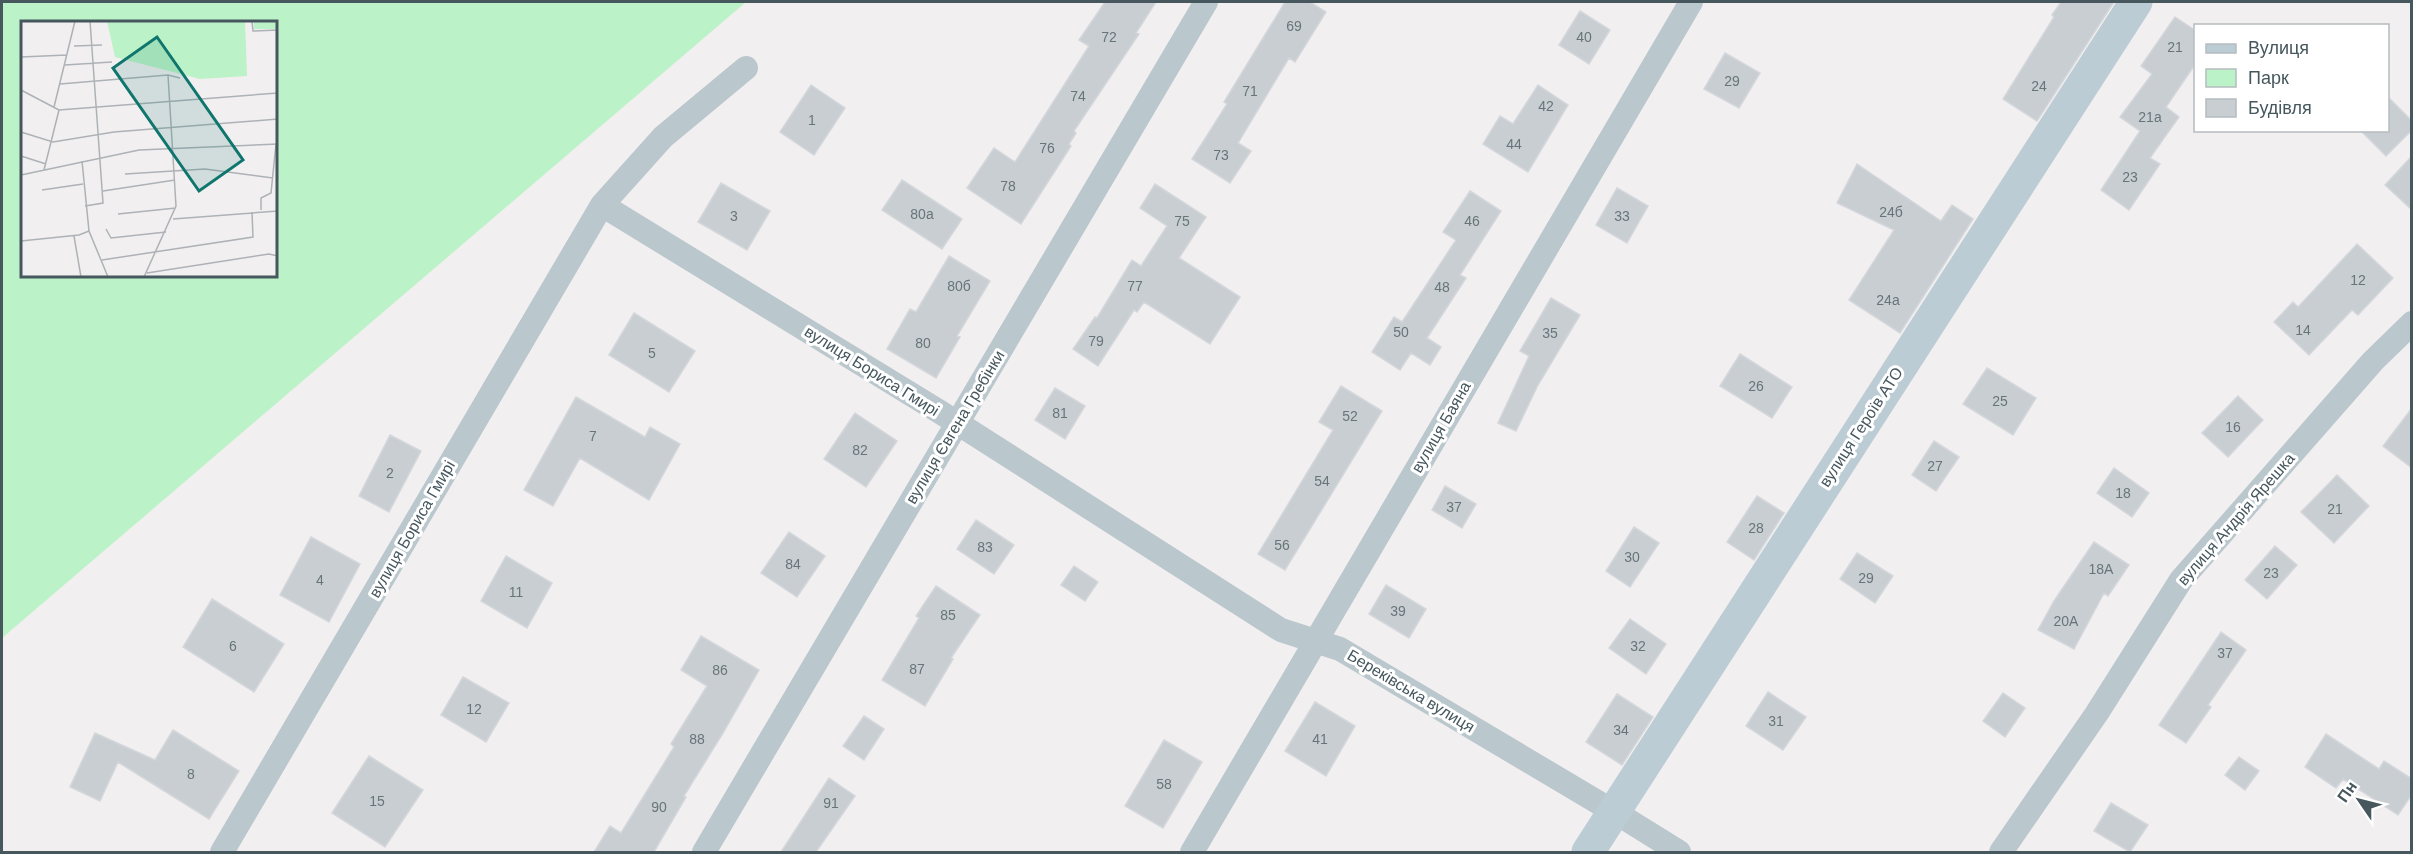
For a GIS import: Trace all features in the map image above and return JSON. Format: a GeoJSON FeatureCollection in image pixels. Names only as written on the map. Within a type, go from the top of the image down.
{"type":"FeatureCollection","features":[{"type":"Feature","properties":{"kind":"street","name":"вулиця Євгена Гребінки"},"geometry":{"type":"LineString","coordinates":[[704,852],[1206,2]]}},
{"type":"Feature","properties":{"kind":"street","name":"вулиця Баяна"},"geometry":{"type":"LineString","coordinates":[[1192,852],[1691,2]]}},
{"type":"Feature","properties":{"kind":"street","name":"вулиця Героїв АТО"},"geometry":{"type":"LineString","coordinates":[[1588,852],[2136,2]]}},
{"type":"Feature","properties":{"kind":"street","name":"вулиця Бориса Гмирі"},"geometry":{"type":"LineString","coordinates":[[222,852],[603,205],[663,137],[746,68]]}},
{"type":"Feature","properties":{"kind":"street","name":"вулиця Бориса Гмирі"},"geometry":{"type":"LineString","coordinates":[[603,205],[957,423]]}},
{"type":"Feature","properties":{"kind":"street","name":"вулиця Андрія Ярешка"},"geometry":{"type":"LineString","coordinates":[[2001,852],[2097,713],[2181,580],[2373,361],[2412,323]]}},
{"type":"Feature","properties":{"kind":"street","name":"Береківська вулиця"},"geometry":{"type":"LineString","coordinates":[[957,423],[1281,630],[1340,649],[1679,852]]}},
{"type":"Feature","properties":{"kind":"green space"},"geometry":{"type":"Polygon","coordinates":[[[2,2],[746,2],[2,638],[2,2]]]}},
{"type":"Feature","properties":{"kind":"building"},"geometry":{"type":"Polygon","coordinates":[[[1105,2],[1156,2],[1136,33],[1139,34],[1074,131],[1076,133],[1069,144],[1071,146],[1021,224],[967,188],[994,148],[1015,162],[1089,46],[1079,40],[1105,2]]]}},
{"type":"Feature","properties":{"kind":"building"},"geometry":{"type":"Polygon","coordinates":[[[1285,2],[1310,2],[1326,12],[1295,62],[1289,58],[1238,143],[1251,151],[1230,183],[1192,159],[1227,104],[1224,102],[1285,2]]]}},
{"type":"Feature","properties":{"kind":"building"},"geometry":{"type":"Polygon","coordinates":[[[2061,2],[2114,2],[2037,121],[2003,99],[2061,2]]]}},
{"type":"Feature","properties":{"kind":"building"},"geometry":{"type":"Polygon","coordinates":[[[1580,11],[1610,30],[1589,64],[1559,45],[1580,11]]]}},
{"type":"Feature","properties":{"kind":"building"},"geometry":{"type":"Polygon","coordinates":[[[2175,17],[2194,30],[2194,66],[2166,107],[2179,117],[2150,158],[2160,164],[2129,210],[2101,190],[2140,131],[2120,117],[2152,74],[2141,66],[2175,17]]]}},
{"type":"Feature","properties":{"kind":"building"},"geometry":{"type":"Polygon","coordinates":[[[1725,53],[1760,73],[1739,108],[1704,89],[1725,53]]]}},
{"type":"Feature","properties":{"kind":"building"},"geometry":{"type":"Polygon","coordinates":[[[811,85],[845,108],[814,155],[780,132],[811,85]]]}},
{"type":"Feature","properties":{"kind":"building"},"geometry":{"type":"Polygon","coordinates":[[[1538,85],[1568,105],[1528,172],[1483,144],[1500,116],[1513,124],[1538,85]]]}},
{"type":"Feature","properties":{"kind":"building"},"geometry":{"type":"Polygon","coordinates":[[[2389,98],[2412,121],[2412,130],[2386,156],[2362,132],[2389,132],[2389,98]]]}},
{"type":"Feature","properties":{"kind":"building"},"geometry":{"type":"Polygon","coordinates":[[[2412,156],[2412,210],[2385,185],[2412,156]]]}},
{"type":"Feature","properties":{"kind":"building"},"geometry":{"type":"Polygon","coordinates":[[[1857,164],[1941,221],[1952,205],[1973,219],[1900,333],[1849,300],[1894,230],[1837,203],[1857,164]]]}},
{"type":"Feature","properties":{"kind":"building"},"geometry":{"type":"Polygon","coordinates":[[[902,180],[962,219],[942,249],[882,210],[902,180]]]}},
{"type":"Feature","properties":{"kind":"building"},"geometry":{"type":"Polygon","coordinates":[[[721,183],[770,211],[747,250],[698,222],[721,183]]]}},
{"type":"Feature","properties":{"kind":"building"},"geometry":{"type":"Polygon","coordinates":[[[1155,184],[1206,217],[1179,258],[1240,297],[1210,344],[1144,302],[1137,312],[1134,310],[1098,366],[1073,349],[1095,317],[1097,318],[1132,260],[1141,266],[1167,226],[1140,208],[1155,184]]]}},
{"type":"Feature","properties":{"kind":"building"},"geometry":{"type":"Polygon","coordinates":[[[1617,188],[1648,206],[1627,243],[1596,225],[1617,188]]]}},
{"type":"Feature","properties":{"kind":"building"},"geometry":{"type":"Polygon","coordinates":[[[1470,191],[1501,211],[1460,275],[1466,278],[1427,338],[1441,347],[1430,365],[1411,353],[1400,370],[1372,352],[1394,317],[1402,322],[1456,240],[1443,232],[1470,191]]]}},
{"type":"Feature","properties":{"kind":"building"},"geometry":{"type":"Polygon","coordinates":[[[2357,244],[2393,278],[2358,315],[2352,310],[2309,355],[2274,322],[2293,302],[2298,307],[2357,244]]]}},
{"type":"Feature","properties":{"kind":"building"},"geometry":{"type":"Polygon","coordinates":[[[949,256],[990,281],[957,336],[960,337],[936,378],[887,349],[910,309],[916,312],[949,256]]]}},
{"type":"Feature","properties":{"kind":"building"},"geometry":{"type":"Polygon","coordinates":[[[1551,298],[1580,315],[1538,385],[1516,431],[1498,423],[1529,356],[1520,351],[1551,298]]]}},
{"type":"Feature","properties":{"kind":"building"},"geometry":{"type":"Polygon","coordinates":[[[634,313],[695,351],[669,392],[609,355],[634,313]]]}},
{"type":"Feature","properties":{"kind":"building"},"geometry":{"type":"Polygon","coordinates":[[[1740,354],[1792,387],[1772,418],[1720,386],[1740,354]]]}},
{"type":"Feature","properties":{"kind":"building"},"geometry":{"type":"Polygon","coordinates":[[[1987,368],[2036,398],[2013,435],[1963,404],[1987,368]]]}},
{"type":"Feature","properties":{"kind":"building"},"geometry":{"type":"Polygon","coordinates":[[[1341,386],[1382,411],[1285,570],[1258,554],[1333,430],[1319,422],[1341,386]]]}},
{"type":"Feature","properties":{"kind":"building"},"geometry":{"type":"Polygon","coordinates":[[[1055,388],[1085,406],[1065,439],[1035,420],[1055,388]]]}},
{"type":"Feature","properties":{"kind":"building"},"geometry":{"type":"Polygon","coordinates":[[[2238,396],[2263,420],[2228,457],[2202,433],[2238,396]]]}},
{"type":"Feature","properties":{"kind":"building"},"geometry":{"type":"Polygon","coordinates":[[[576,397],[645,437],[650,427],[680,444],[649,500],[580,458],[553,506],[524,490],[576,397]]]}},
{"type":"Feature","properties":{"kind":"building"},"geometry":{"type":"Polygon","coordinates":[[[2412,408],[2412,468],[2383,446],[2412,408]]]}},
{"type":"Feature","properties":{"kind":"building"},"geometry":{"type":"Polygon","coordinates":[[[855,413],[897,441],[866,487],[824,459],[855,413]]]}},
{"type":"Feature","properties":{"kind":"building"},"geometry":{"type":"Polygon","coordinates":[[[390,435],[421,451],[389,512],[359,496],[390,435]]]}},
{"type":"Feature","properties":{"kind":"building"},"geometry":{"type":"Polygon","coordinates":[[[1934,441],[1959,457],[1936,491],[1912,475],[1934,441]]]}},
{"type":"Feature","properties":{"kind":"building"},"geometry":{"type":"Polygon","coordinates":[[[2114,468],[2149,493],[2132,517],[2097,493],[2114,468]]]}},
{"type":"Feature","properties":{"kind":"building"},"geometry":{"type":"Polygon","coordinates":[[[2337,475],[2369,506],[2334,543],[2301,512],[2337,475]]]}},
{"type":"Feature","properties":{"kind":"building"},"geometry":{"type":"Polygon","coordinates":[[[1445,486],[1476,504],[1462,528],[1432,510],[1445,486]]]}},
{"type":"Feature","properties":{"kind":"building"},"geometry":{"type":"Polygon","coordinates":[[[1757,496],[1784,513],[1754,560],[1727,542],[1757,496]]]}},
{"type":"Feature","properties":{"kind":"building"},"geometry":{"type":"Polygon","coordinates":[[[976,520],[1014,545],[994,574],[957,549],[976,520]]]}},
{"type":"Feature","properties":{"kind":"building"},"geometry":{"type":"Polygon","coordinates":[[[1634,527],[1659,543],[1630,587],[1606,571],[1634,527]]]}},
{"type":"Feature","properties":{"kind":"building"},"geometry":{"type":"Polygon","coordinates":[[[789,532],[825,556],[797,597],[761,573],[789,532]]]}},
{"type":"Feature","properties":{"kind":"building"},"geometry":{"type":"Polygon","coordinates":[[[311,537],[360,564],[329,622],[280,595],[311,537]]]}},
{"type":"Feature","properties":{"kind":"building"},"geometry":{"type":"Polygon","coordinates":[[[2094,542],[2129,565],[2108,596],[2104,593],[2074,649],[2038,630],[2054,601],[2094,542]]]}},
{"type":"Feature","properties":{"kind":"building"},"geometry":{"type":"Polygon","coordinates":[[[2275,546],[2297,565],[2267,599],[2245,580],[2275,546]]]}},
{"type":"Feature","properties":{"kind":"building"},"geometry":{"type":"Polygon","coordinates":[[[1857,553],[1893,576],[1875,603],[1840,579],[1857,553]]]}},
{"type":"Feature","properties":{"kind":"building"},"geometry":{"type":"Polygon","coordinates":[[[506,556],[552,583],[527,628],[481,601],[506,556]]]}},
{"type":"Feature","properties":{"kind":"building"},"geometry":{"type":"Polygon","coordinates":[[[1074,566],[1098,582],[1085,601],[1061,585],[1074,566]]]}},
{"type":"Feature","properties":{"kind":"building"},"geometry":{"type":"Polygon","coordinates":[[[1386,585],[1426,609],[1409,638],[1369,614],[1386,585]]]}},
{"type":"Feature","properties":{"kind":"building"},"geometry":{"type":"Polygon","coordinates":[[[936,586],[980,615],[951,658],[953,659],[925,706],[882,680],[919,618],[916,616],[936,586]]]}},
{"type":"Feature","properties":{"kind":"building"},"geometry":{"type":"Polygon","coordinates":[[[212,599],[284,644],[254,692],[183,647],[212,599]]]}},
{"type":"Feature","properties":{"kind":"building"},"geometry":{"type":"Polygon","coordinates":[[[1630,619],[1666,644],[1646,674],[1609,648],[1630,619]]]}},
{"type":"Feature","properties":{"kind":"building"},"geometry":{"type":"Polygon","coordinates":[[[2221,632],[2246,650],[2208,705],[2211,707],[2186,743],[2159,725],[2221,632]]]}},
{"type":"Feature","properties":{"kind":"building"},"geometry":{"type":"Polygon","coordinates":[[[701,636],[759,670],[684,796],[686,797],[654,852],[594,852],[610,826],[621,833],[674,747],[671,744],[707,686],[681,670],[701,636]]]}},
{"type":"Feature","properties":{"kind":"building"},"geometry":{"type":"Polygon","coordinates":[[[463,677],[509,703],[486,742],[441,715],[463,677]]]}},
{"type":"Feature","properties":{"kind":"building"},"geometry":{"type":"Polygon","coordinates":[[[1768,692],[1806,717],[1783,750],[1746,726],[1768,692]]]}},
{"type":"Feature","properties":{"kind":"building"},"geometry":{"type":"Polygon","coordinates":[[[2003,693],[2025,708],[2005,737],[1983,721],[2003,693]]]}},
{"type":"Feature","properties":{"kind":"building"},"geometry":{"type":"Polygon","coordinates":[[[1617,694],[1653,717],[1622,765],[1586,742],[1617,694]]]}},
{"type":"Feature","properties":{"kind":"building"},"geometry":{"type":"Polygon","coordinates":[[[1315,702],[1355,726],[1326,776],[1285,751],[1315,702]]]}},
{"type":"Feature","properties":{"kind":"building"},"geometry":{"type":"Polygon","coordinates":[[[864,716],[884,729],[864,760],[843,746],[864,716]]]}},
{"type":"Feature","properties":{"kind":"building"},"geometry":{"type":"Polygon","coordinates":[[[173,730],[239,771],[209,819],[118,762],[100,801],[70,787],[95,733],[155,760],[173,730]]]}},
{"type":"Feature","properties":{"kind":"building"},"geometry":{"type":"Polygon","coordinates":[[[2326,734],[2379,769],[2384,761],[2412,779],[2412,794],[2398,815],[2343,779],[2336,788],[2305,767],[2326,734]]]}},
{"type":"Feature","properties":{"kind":"building"},"geometry":{"type":"Polygon","coordinates":[[[1164,740],[1202,762],[1163,828],[1125,806],[1164,740]]]}},
{"type":"Feature","properties":{"kind":"building"},"geometry":{"type":"Polygon","coordinates":[[[369,756],[423,790],[385,847],[332,813],[369,756]]]}},
{"type":"Feature","properties":{"kind":"building"},"geometry":{"type":"Polygon","coordinates":[[[2239,757],[2259,771],[2245,790],[2225,775],[2239,757]]]}},
{"type":"Feature","properties":{"kind":"building"},"geometry":{"type":"Polygon","coordinates":[[[829,778],[855,796],[816,852],[781,852],[829,778]]]}},
{"type":"Feature","properties":{"kind":"building"},"geometry":{"type":"Polygon","coordinates":[[[2111,803],[2148,825],[2130,852],[2094,831],[2111,803]]]}}]}
